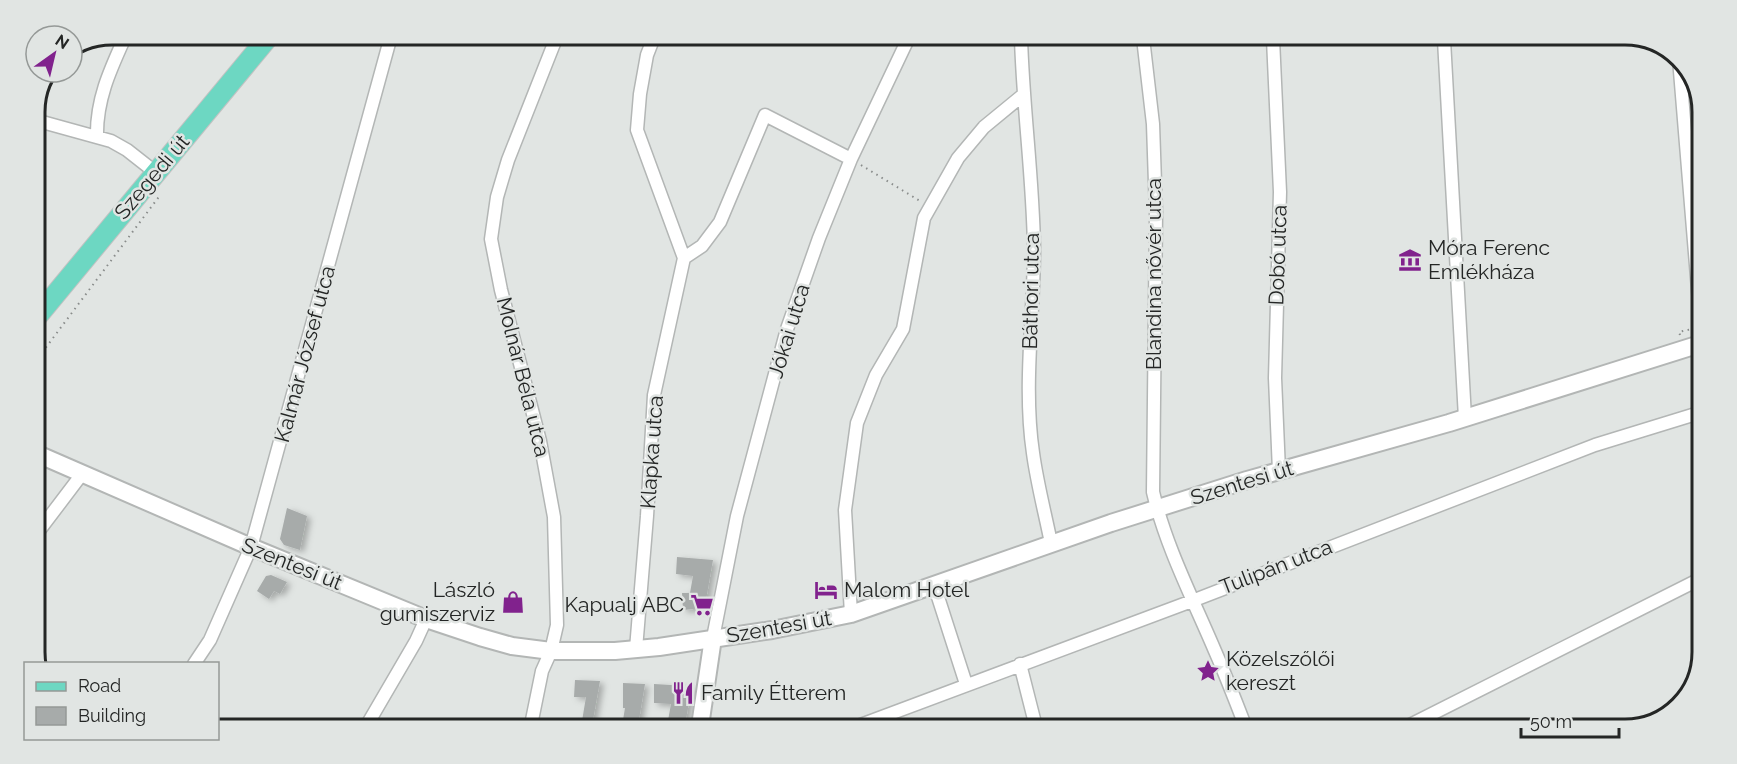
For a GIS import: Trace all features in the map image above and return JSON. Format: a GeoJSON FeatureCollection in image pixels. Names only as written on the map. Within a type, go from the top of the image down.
{"type":"FeatureCollection","features":[{"type":"Feature","properties":{"kind":"main road","name":"Szegedi út"},"geometry":{"type":"LineString","coordinates":[[45,307],[262,45]]}},
{"type":"Feature","properties":{"kind":"street"},"geometry":{"type":"LineString","coordinates":[[98,136],[100,99],[121,45]]}},
{"type":"Feature","properties":{"kind":"street","name":"Kalmár József utca"},"geometry":{"type":"LineString","coordinates":[[195,662],[210,640],[251,547],[389,45]]}},
{"type":"Feature","properties":{"kind":"street","name":"Molnár Béla utca"},"geometry":{"type":"LineString","coordinates":[[532,719],[542,671],[557,625],[554,517],[540,441],[501,290],[491,239],[497,197],[508,160],[553,45]]}},
{"type":"Feature","properties":{"kind":"street"},"geometry":{"type":"LineString","coordinates":[[650,45],[646,55],[637,130],[684,258],[702,246],[720,222],[765,115],[851,159]]}},
{"type":"Feature","properties":{"kind":"street","name":"Jókai utca"},"geometry":{"type":"LineString","coordinates":[[713,638],[737,516],[787,329],[819,238],[851,159],[906,45]]}},
{"type":"Feature","properties":{"kind":"street","name":"Báthori utca"},"geometry":{"type":"LineString","coordinates":[[1021,45],[1034,248],[1029,393],[1033,452],[1051,543]]}},
{"type":"Feature","properties":{"kind":"street","name":"Blandina nővér utca"},"geometry":{"type":"LineString","coordinates":[[1144,45],[1153,124],[1155,202],[1153,492],[1157,509],[1192,601],[1215,650],[1242,719]]}},
{"type":"Feature","properties":{"kind":"street","name":"Dobó utca"},"geometry":{"type":"LineString","coordinates":[[1273,45],[1280,192],[1275,378],[1279,471]]}},
{"type":"Feature","properties":{"kind":"street"},"geometry":{"type":"LineString","coordinates":[[1444,45],[1465,418]]}},
{"type":"Feature","properties":{"kind":"street"},"geometry":{"type":"LineString","coordinates":[[1680,75],[1692,217]]}},
{"type":"Feature","properties":{"kind":"street"},"geometry":{"type":"LineString","coordinates":[[850,614],[845,510],[857,423],[876,375],[903,329],[924,218],[958,158],[984,127],[1023,95]]}},
{"type":"Feature","properties":{"kind":"street"},"geometry":{"type":"LineString","coordinates":[[45,123],[111,141],[127,150],[155,172]]}},
{"type":"Feature","properties":{"kind":"street","name":"Klapka utca"},"geometry":{"type":"LineString","coordinates":[[636,649],[654,395],[684,258]]}},
{"type":"Feature","properties":{"kind":"street","name":"Szentesi út"},"geometry":{"type":"LineString","coordinates":[[45,457],[251,547],[426,619],[480,637],[512,646],[550,651],[636,649],[772,630],[850,614],[932,587],[1051,543],[1157,509],[1279,471],[1465,418],[1692,347]]}},
{"type":"Feature","properties":{"kind":"street","name":"Tulipán utca"},"geometry":{"type":"LineString","coordinates":[[876,719],[1192,601],[1595,445],[1692,415]]}},
{"type":"Feature","properties":{"kind":"street"},"geometry":{"type":"LineString","coordinates":[[45,523],[82,474]]}},
{"type":"Feature","properties":{"kind":"street"},"geometry":{"type":"LineString","coordinates":[[1422,719],[1692,583]]}},
{"type":"Feature","properties":{"kind":"street"},"geometry":{"type":"LineString","coordinates":[[932,587],[938,597],[966,684]]}},
{"type":"Feature","properties":{"kind":"street"},"geometry":{"type":"LineString","coordinates":[[370,719],[416,641],[426,619]]}},
{"type":"Feature","properties":{"kind":"street"},"geometry":{"type":"LineString","coordinates":[[701,719],[713,638]]}},
{"type":"Feature","properties":{"kind":"street"},"geometry":{"type":"LineString","coordinates":[[1020,664],[1034,719]]}},
{"type":"Feature","properties":{"kind":"path"},"geometry":{"type":"LineString","coordinates":[[851,159],[930,207]]}},
{"type":"Feature","properties":{"kind":"path"},"geometry":{"type":"LineString","coordinates":[[45,349],[164,190]]}},
{"type":"Feature","properties":{"kind":"building"},"geometry":{"type":"Polygon","coordinates":[[[287,508],[307,516],[300,550],[284,545],[280,539],[287,508]]]}},
{"type":"Feature","properties":{"kind":"building"},"geometry":{"type":"Polygon","coordinates":[[[677,557],[713,560],[703,608],[683,610],[682,593],[690,593],[693,576],[676,574],[677,557]]]}},
{"type":"Feature","properties":{"kind":"building"},"geometry":{"type":"Polygon","coordinates":[[[271,575],[287,582],[280,594],[274,591],[269,599],[257,591],[266,576],[271,575]]]}},
{"type":"Feature","properties":{"kind":"building"},"geometry":{"type":"Polygon","coordinates":[[[575,680],[600,681],[593,719],[582,719],[586,697],[574,697],[575,680]]]}},
{"type":"Feature","properties":{"kind":"building"},"geometry":{"type":"Polygon","coordinates":[[[623,683],[645,684],[639,719],[623,719],[625,708],[623,708],[623,683]]]}},
{"type":"Feature","properties":{"kind":"building"},"geometry":{"type":"Polygon","coordinates":[[[654,684],[687,686],[691,690],[686,719],[668,719],[671,704],[654,703],[654,684]]]}},
{"type":"Feature","properties":{"kind":"place","name":"Móra Ferenc Emlékháza"},"geometry":{"type":"Point","coordinates":[1410,260]}},
{"type":"Feature","properties":{"kind":"place","name":"Malom Hotel"},"geometry":{"type":"Point","coordinates":[826,590]}},
{"type":"Feature","properties":{"kind":"place","name":"László gumiszerviz"},"geometry":{"type":"Point","coordinates":[513,602]}},
{"type":"Feature","properties":{"kind":"place","name":"Kapualj ABC"},"geometry":{"type":"Point","coordinates":[702,605]}},
{"type":"Feature","properties":{"kind":"place","name":"Közelszőlői kereszt"},"geometry":{"type":"Point","coordinates":[1208,671]}},
{"type":"Feature","properties":{"kind":"place","name":"Family Étterem"},"geometry":{"type":"Point","coordinates":[683,693]}}]}
